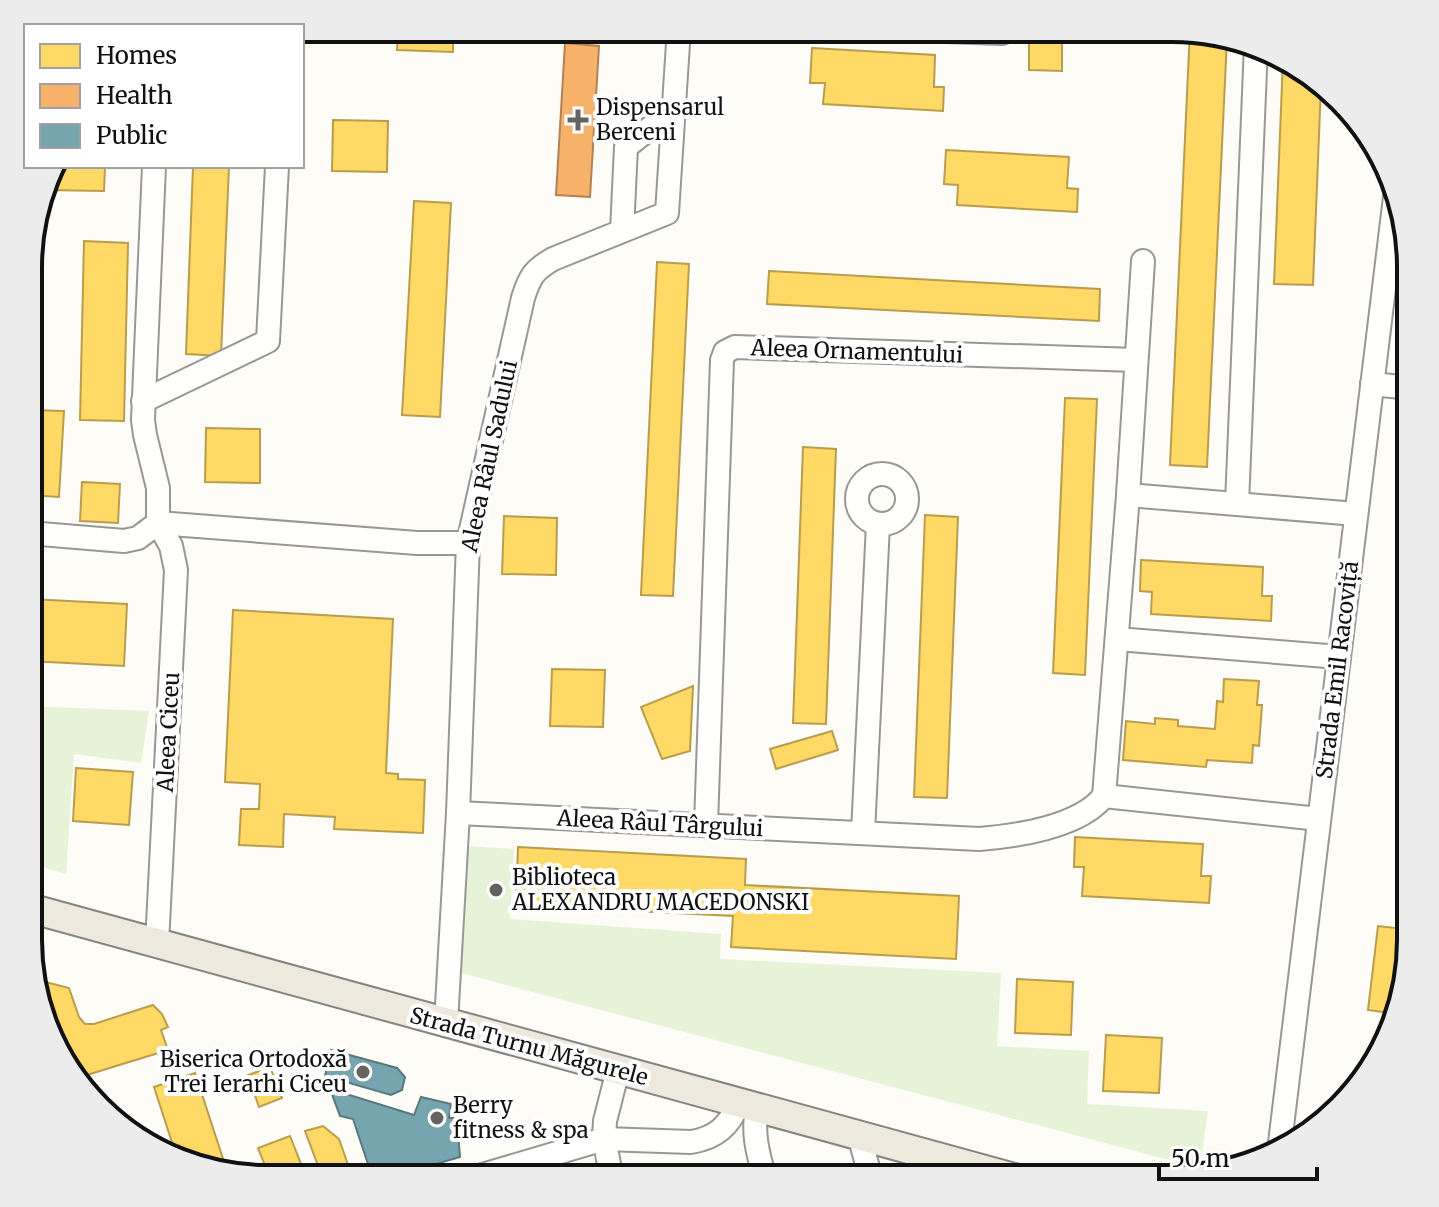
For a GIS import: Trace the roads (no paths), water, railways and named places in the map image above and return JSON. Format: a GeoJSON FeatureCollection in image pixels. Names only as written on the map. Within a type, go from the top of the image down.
{"type":"FeatureCollection","features":[{"type":"Feature","properties":{"kind":"main road","name":"Strada Turnu Măgurele"},"geometry":{"type":"LineString","coordinates":[[42,912],[967,1165]]}},
{"type":"Feature","properties":{"kind":"street","name":"Aleea Râul Sadului"},"geometry":{"type":"LineString","coordinates":[[446,1023],[468,543],[528,282],[536,269],[553,259],[667,213],[678,42]]}},
{"type":"Feature","properties":{"kind":"street"},"geometry":{"type":"LineString","coordinates":[[1237,504],[1255,58]]}},
{"type":"Feature","properties":{"kind":"street"},"geometry":{"type":"LineString","coordinates":[[622,231],[626,147],[674,109]]}},
{"type":"Feature","properties":{"kind":"street","name":"Aleea Ciceu"},"geometry":{"type":"LineString","coordinates":[[154,168],[143,401],[145,435],[158,488],[158,523],[171,546],[176,570],[157,944]]}},
{"type":"Feature","properties":{"kind":"street"},"geometry":{"type":"LineString","coordinates":[[143,401],[268,341],[277,168]]}},
{"type":"Feature","properties":{"kind":"street","name":"Strada Emil Racoviță"},"geometry":{"type":"LineString","coordinates":[[1281,1137],[1392,220]]}},
{"type":"Feature","properties":{"kind":"street"},"geometry":{"type":"LineString","coordinates":[[1143,261],[1104,796],[1319,819]]}},
{"type":"Feature","properties":{"kind":"street","name":"Aleea Ornamentului"},"geometry":{"type":"LineString","coordinates":[[706,825],[722,360],[725,352],[735,347],[1136,360]]}},
{"type":"Feature","properties":{"kind":"street"},"geometry":{"type":"LineString","coordinates":[[1372,384],[1397,387]]}},
{"type":"Feature","properties":{"kind":"street"},"geometry":{"type":"LineString","coordinates":[[1128,495],[1356,514]]}},
{"type":"Feature","properties":{"kind":"street"},"geometry":{"type":"LineString","coordinates":[[42,534],[124,541],[138,538],[158,523],[417,543],[468,543]]}},
{"type":"Feature","properties":{"kind":"street"},"geometry":{"type":"LineString","coordinates":[[863,833],[878,524]]}},
{"type":"Feature","properties":{"kind":"street"},"geometry":{"type":"LineString","coordinates":[[1117,639],[1339,657]]}},
{"type":"Feature","properties":{"kind":"street","name":"Aleea Râul Târgului"},"geometry":{"type":"LineString","coordinates":[[458,813],[979,839],[1029,833],[1077,817],[1104,796]]}},
{"type":"Feature","properties":{"kind":"street"},"geometry":{"type":"LineString","coordinates":[[609,1165],[604,1139],[607,1108],[618,1070]]}},
{"type":"Feature","properties":{"kind":"street"},"geometry":{"type":"LineString","coordinates":[[516,1165],[604,1139],[702,1140],[712,1137],[725,1127],[734,1114],[748,1105],[761,1165]]}},
{"type":"Feature","properties":{"kind":"street"},"geometry":{"type":"LineString","coordinates":[[859,1135],[867,1165]]}},
{"type":"Feature","properties":{"kind":"place","name":"Dispensarul Berceni"},"geometry":{"type":"Point","coordinates":[578,120]}},
{"type":"Feature","properties":{"kind":"place","name":"Biblioteca ALEXANDRU MACEDONSKI"},"geometry":{"type":"Point","coordinates":[496,890]}},
{"type":"Feature","properties":{"kind":"place","name":"Biserica Ortodoxă Trei Ierarhi Ciceu"},"geometry":{"type":"Point","coordinates":[363,1072]}},
{"type":"Feature","properties":{"kind":"place","name":"Berry fitness & spa"},"geometry":{"type":"Point","coordinates":[437,1118]}}]}
